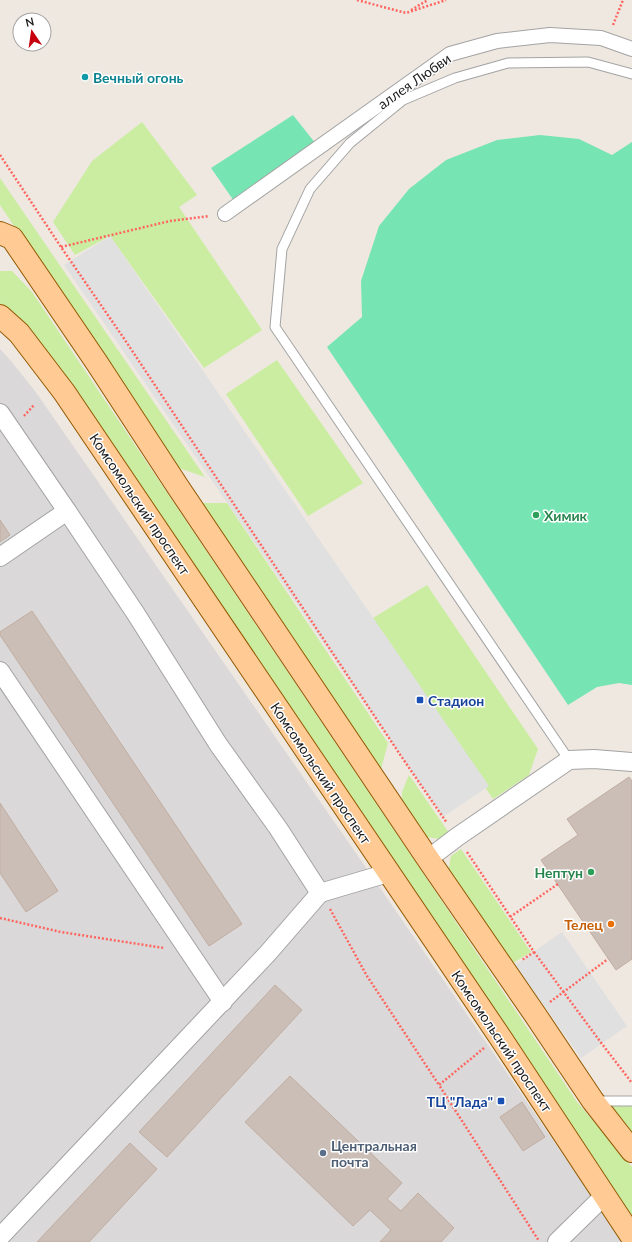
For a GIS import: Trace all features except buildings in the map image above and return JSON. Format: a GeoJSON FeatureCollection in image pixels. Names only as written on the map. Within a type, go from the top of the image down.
{"type":"FeatureCollection","features":[{"type":"Feature","properties":{"kind":"main road"},"geometry":{"type":"LineString","coordinates":[[4,240],[97,363],[178,487],[428,859],[593,1101],[632,1151]]}},
{"type":"Feature","properties":{"kind":"main road","name":"Комсомольский проспект"},"geometry":{"type":"LineString","coordinates":[[0,316],[19,333],[64,392],[500,1037],[632,1237]]}},
{"type":"Feature","properties":{"kind":"street","name":"аллея Любви"},"geometry":{"type":"LineString","coordinates":[[225,214],[450,54],[497,41],[550,35],[601,38],[632,48]]}},
{"type":"Feature","properties":{"kind":"street"},"geometry":{"type":"LineString","coordinates":[[0,413],[140,620],[218,744],[278,828],[320,892]]}},
{"type":"Feature","properties":{"kind":"street"},"geometry":{"type":"LineString","coordinates":[[0,557],[67,510]]}},
{"type":"Feature","properties":{"kind":"street"},"geometry":{"type":"LineString","coordinates":[[0,671],[223,1002]]}},
{"type":"Feature","properties":{"kind":"street"},"geometry":{"type":"LineString","coordinates":[[428,859],[457,837],[569,760],[594,759],[632,762]]}},
{"type":"Feature","properties":{"kind":"street"},"geometry":{"type":"LineString","coordinates":[[0,1237],[223,1002],[268,953],[320,892],[388,873]]}},
{"type":"Feature","properties":{"kind":"street"},"geometry":{"type":"LineString","coordinates":[[557,1242],[605,1195]]}},
{"type":"Feature","properties":{"kind":"lane"},"geometry":{"type":"LineString","coordinates":[[569,760],[275,327],[275,319],[282,249],[310,189],[350,143],[403,100],[454,78],[508,63],[588,62],[632,74]]}},
{"type":"Feature","properties":{"kind":"lane"},"geometry":{"type":"LineString","coordinates":[[593,1101],[632,1101]]}},
{"type":"Feature","properties":{"kind":"path"},"geometry":{"type":"LineString","coordinates":[[357,0],[406,13],[446,0]]}},
{"type":"Feature","properties":{"kind":"path"},"geometry":{"type":"LineString","coordinates":[[406,13],[428,0]]}},
{"type":"Feature","properties":{"kind":"path"},"geometry":{"type":"LineString","coordinates":[[607,40],[623,0]]}},
{"type":"Feature","properties":{"kind":"path"},"geometry":{"type":"LineString","coordinates":[[0,155],[510,917],[563,992],[632,1083]]}},
{"type":"Feature","properties":{"kind":"path"},"geometry":{"type":"LineString","coordinates":[[61,247],[170,221],[225,214]]}},
{"type":"Feature","properties":{"kind":"path"},"geometry":{"type":"LineString","coordinates":[[510,917],[558,884]]}},
{"type":"Feature","properties":{"kind":"path"},"geometry":{"type":"LineString","coordinates":[[320,892],[367,976],[439,1085],[539,1242]]}},
{"type":"Feature","properties":{"kind":"path"},"geometry":{"type":"LineString","coordinates":[[0,918],[61,932],[190,953]]}},
{"type":"Feature","properties":{"kind":"path"},"geometry":{"type":"LineString","coordinates":[[522,960],[534,952]]}},
{"type":"Feature","properties":{"kind":"path"},"geometry":{"type":"LineString","coordinates":[[544,1006],[608,959]]}},
{"type":"Feature","properties":{"kind":"path"},"geometry":{"type":"LineString","coordinates":[[439,1085],[487,1045]]}},
{"type":"Feature","properties":{"kind":"shaded area"},"geometry":{"type":"Polygon","coordinates":[[[110,236],[489,786],[443,817],[64,265],[110,236]]]}},
{"type":"Feature","properties":{"kind":"shaded area"},"geometry":{"type":"Polygon","coordinates":[[[0,349],[35,391],[376,882],[623,1242],[0,1242],[0,349]]]}},
{"type":"Feature","properties":{"kind":"shaded area"},"geometry":{"type":"Polygon","coordinates":[[[562,932],[627,1026],[581,1058],[515,965],[562,932]]]}},
{"type":"Feature","properties":{"kind":"green space"},"geometry":{"type":"Polygon","coordinates":[[[293,115],[316,144],[234,201],[211,168],[293,115]]]}},
{"type":"Feature","properties":{"kind":"green space"},"geometry":{"type":"Polygon","coordinates":[[[142,122],[197,195],[179,207],[262,330],[204,368],[110,236],[75,255],[53,222],[92,161],[142,122]]]}},
{"type":"Feature","properties":{"kind":"green space","name":"Химик"},"geometry":{"type":"Polygon","coordinates":[[[540,135],[579,139],[612,155],[632,142],[632,685],[619,683],[597,687],[568,705],[327,347],[362,317],[361,281],[379,226],[409,189],[446,160],[497,140],[540,135]]]}},
{"type":"Feature","properties":{"kind":"green space"},"geometry":{"type":"Polygon","coordinates":[[[0,178],[205,477],[176,467],[0,205],[0,178]]]}},
{"type":"Feature","properties":{"kind":"green space"},"geometry":{"type":"Polygon","coordinates":[[[0,271],[12,271],[32,292],[577,1102],[632,1167],[632,1221],[44,350],[0,303],[0,271]]]}},
{"type":"Feature","properties":{"kind":"green space"},"geometry":{"type":"Polygon","coordinates":[[[277,360],[363,483],[308,516],[226,394],[277,360]]]}},
{"type":"Feature","properties":{"kind":"green space"},"geometry":{"type":"Polygon","coordinates":[[[201,503],[227,503],[388,743],[380,773],[201,503]]]}},
{"type":"Feature","properties":{"kind":"green space"},"geometry":{"type":"Polygon","coordinates":[[[427,585],[538,749],[529,775],[493,799],[373,618],[427,585]]]}},
{"type":"Feature","properties":{"kind":"green space"},"geometry":{"type":"Polygon","coordinates":[[[409,775],[449,833],[440,839],[426,837],[419,830],[402,804],[402,792],[409,775]]]}},
{"type":"Feature","properties":{"kind":"green space"},"geometry":{"type":"Polygon","coordinates":[[[461,849],[531,952],[510,965],[448,872],[451,856],[461,849]]]}},
{"type":"Feature","properties":{"kind":"green space"},"geometry":{"type":"Polygon","coordinates":[[[593,1101],[632,1101],[632,1151],[593,1101]]]}},
{"type":"Feature","properties":{"kind":"place","name":"Вечный огонь"},"geometry":{"type":"Point","coordinates":[85,77]}},
{"type":"Feature","properties":{"kind":"place","name":"Химик"},"geometry":{"type":"Point","coordinates":[536,515]}},
{"type":"Feature","properties":{"kind":"place","name":"Стадион"},"geometry":{"type":"Point","coordinates":[420,700]}},
{"type":"Feature","properties":{"kind":"place","name":"Нептун"},"geometry":{"type":"Point","coordinates":[591,872]}},
{"type":"Feature","properties":{"kind":"place","name":"Телец"},"geometry":{"type":"Point","coordinates":[611,924]}},
{"type":"Feature","properties":{"kind":"place","name":"ТЦ \"Лада\""},"geometry":{"type":"Point","coordinates":[501,1101]}},
{"type":"Feature","properties":{"kind":"place","name":"Центральная почта"},"geometry":{"type":"Point","coordinates":[323,1153]}}]}
